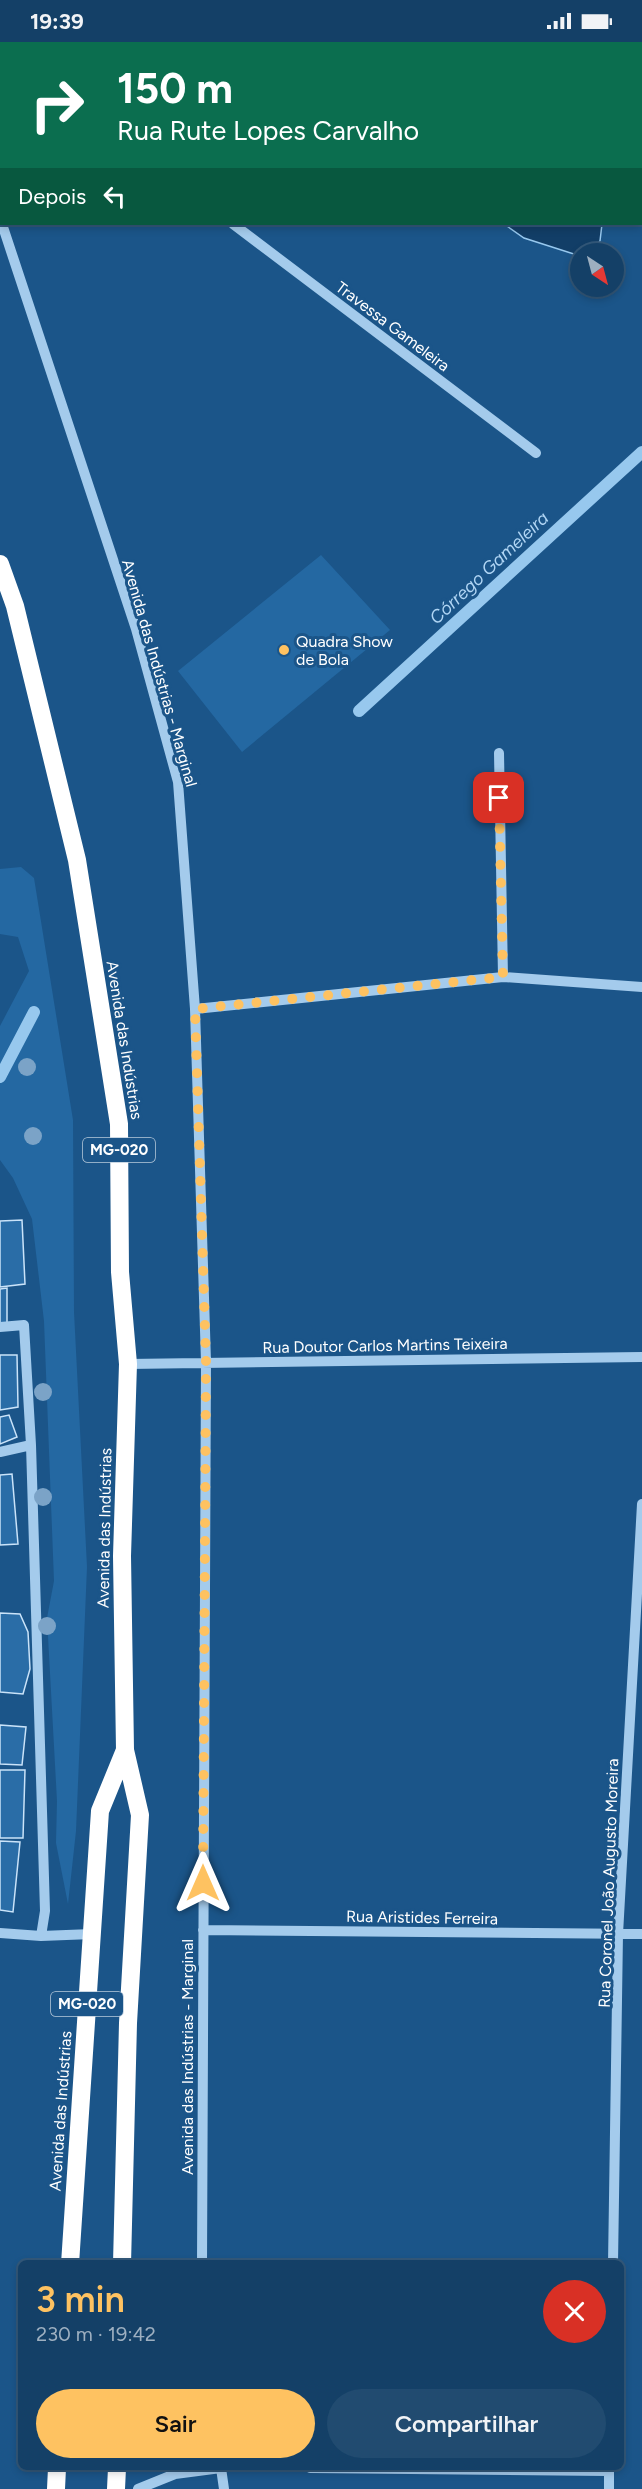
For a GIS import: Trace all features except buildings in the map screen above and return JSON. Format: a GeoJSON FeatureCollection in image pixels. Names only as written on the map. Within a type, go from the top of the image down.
{"type":"FeatureCollection","features":[{"type":"Feature","properties":{"kind":"highway","name":"Avenida das Indústrias"},"geometry":{"type":"LineString","coordinates":[[0,564],[15,606],[77,860],[119,1124],[120,1272],[128,1364],[122,1556],[125,1750],[140,1815],[128,2023],[122,2260]]}},
{"type":"Feature","properties":{"kind":"highway","name":"Avenida das Indústrias"},"geometry":{"type":"LineString","coordinates":[[70,2260],[100,1811],[125,1750]]}},
{"type":"Feature","properties":{"kind":"highway"},"geometry":{"type":"LineString","coordinates":[[56,2489],[57,2470]]}},
{"type":"Feature","properties":{"kind":"highway"},"geometry":{"type":"LineString","coordinates":[[117,2470],[117,2489]]}},
{"type":"Feature","properties":{"kind":"street","name":"Avenida das Indústrias - Marginal"},"geometry":{"type":"LineString","coordinates":[[3,225],[136,629],[178,782],[195,1009],[206,1362],[202,2260]]}},
{"type":"Feature","properties":{"kind":"street","name":"Travessa Gameleira"},"geometry":{"type":"LineString","coordinates":[[233,225],[536,453]]}},
{"type":"Feature","properties":{"kind":"street"},"geometry":{"type":"LineString","coordinates":[[499,753],[503,977]]}},
{"type":"Feature","properties":{"kind":"street"},"geometry":{"type":"LineString","coordinates":[[195,1009],[503,977],[642,987]]}},
{"type":"Feature","properties":{"kind":"street"},"geometry":{"type":"LineString","coordinates":[[0,1328],[24,1325],[32,1445],[45,1911],[41,1936]]}},
{"type":"Feature","properties":{"kind":"street","name":"Rua Doutor Carlos Martins Teixeira"},"geometry":{"type":"LineString","coordinates":[[128,1364],[642,1357]]}},
{"type":"Feature","properties":{"kind":"street"},"geometry":{"type":"LineString","coordinates":[[0,1452],[32,1445]]}},
{"type":"Feature","properties":{"kind":"street","name":"Rua Coronel João Augusto Moreira"},"geometry":{"type":"LineString","coordinates":[[613,2260],[618,1934],[642,1504]]}},
{"type":"Feature","properties":{"kind":"street","name":"Rua Aristides Ferreira"},"geometry":{"type":"LineString","coordinates":[[203,1930],[642,1934]]}},
{"type":"Feature","properties":{"kind":"street"},"geometry":{"type":"LineString","coordinates":[[0,1933],[41,1936],[92,1934]]}},
{"type":"Feature","properties":{"kind":"street"},"geometry":{"type":"LineString","coordinates":[[138,2489],[175,2474],[206,2470]]}},
{"type":"Feature","properties":{"kind":"street"},"geometry":{"type":"LineString","coordinates":[[221,2470],[224,2489]]}},
{"type":"Feature","properties":{"kind":"street"},"geometry":{"type":"LineString","coordinates":[[609,2470],[609,2489]]}},
{"type":"Feature","properties":{"kind":"shaded area"},"geometry":{"type":"Polygon","coordinates":[[[505,225],[602,225],[598,243],[570,243],[570,253],[524,238],[505,225]]]}},
{"type":"Feature","properties":{"kind":"shaded area","name":"Quadra Show de Bola"},"geometry":{"type":"Polygon","coordinates":[[[321,555],[390,630],[242,752],[178,671],[321,555]]]}},
{"type":"Feature","properties":{"kind":"shaded area"},"geometry":{"type":"Polygon","coordinates":[[[21,867],[34,878],[73,1120],[74,1312],[87,1567],[76,1831],[68,1904],[56,1843],[57,1801],[47,1618],[54,1581],[44,1321],[32,1219],[13,1178],[0,1160],[0,1026],[29,971],[18,937],[0,934],[0,869],[21,867]]]}},
{"type":"Feature","properties":{"kind":"waterway","name":"Córrego Gameleira"},"geometry":{"type":"LineString","coordinates":[[359,711],[642,452]]}},
{"type":"Feature","properties":{"kind":"waterway","name":"Córrego Gameleira"},"geometry":{"type":"LineString","coordinates":[[0,1077],[34,1012]]}},
{"type":"Feature","properties":{"kind":"place","name":"Quadra Show de Bola"},"geometry":{"type":"Point","coordinates":[284,650]}},
{"type":"Feature","properties":{"kind":"route"},"geometry":{"type":"LineString","coordinates":[[203,1883],[206,1362],[195,1009],[503,977],[499,798]]}}]}
